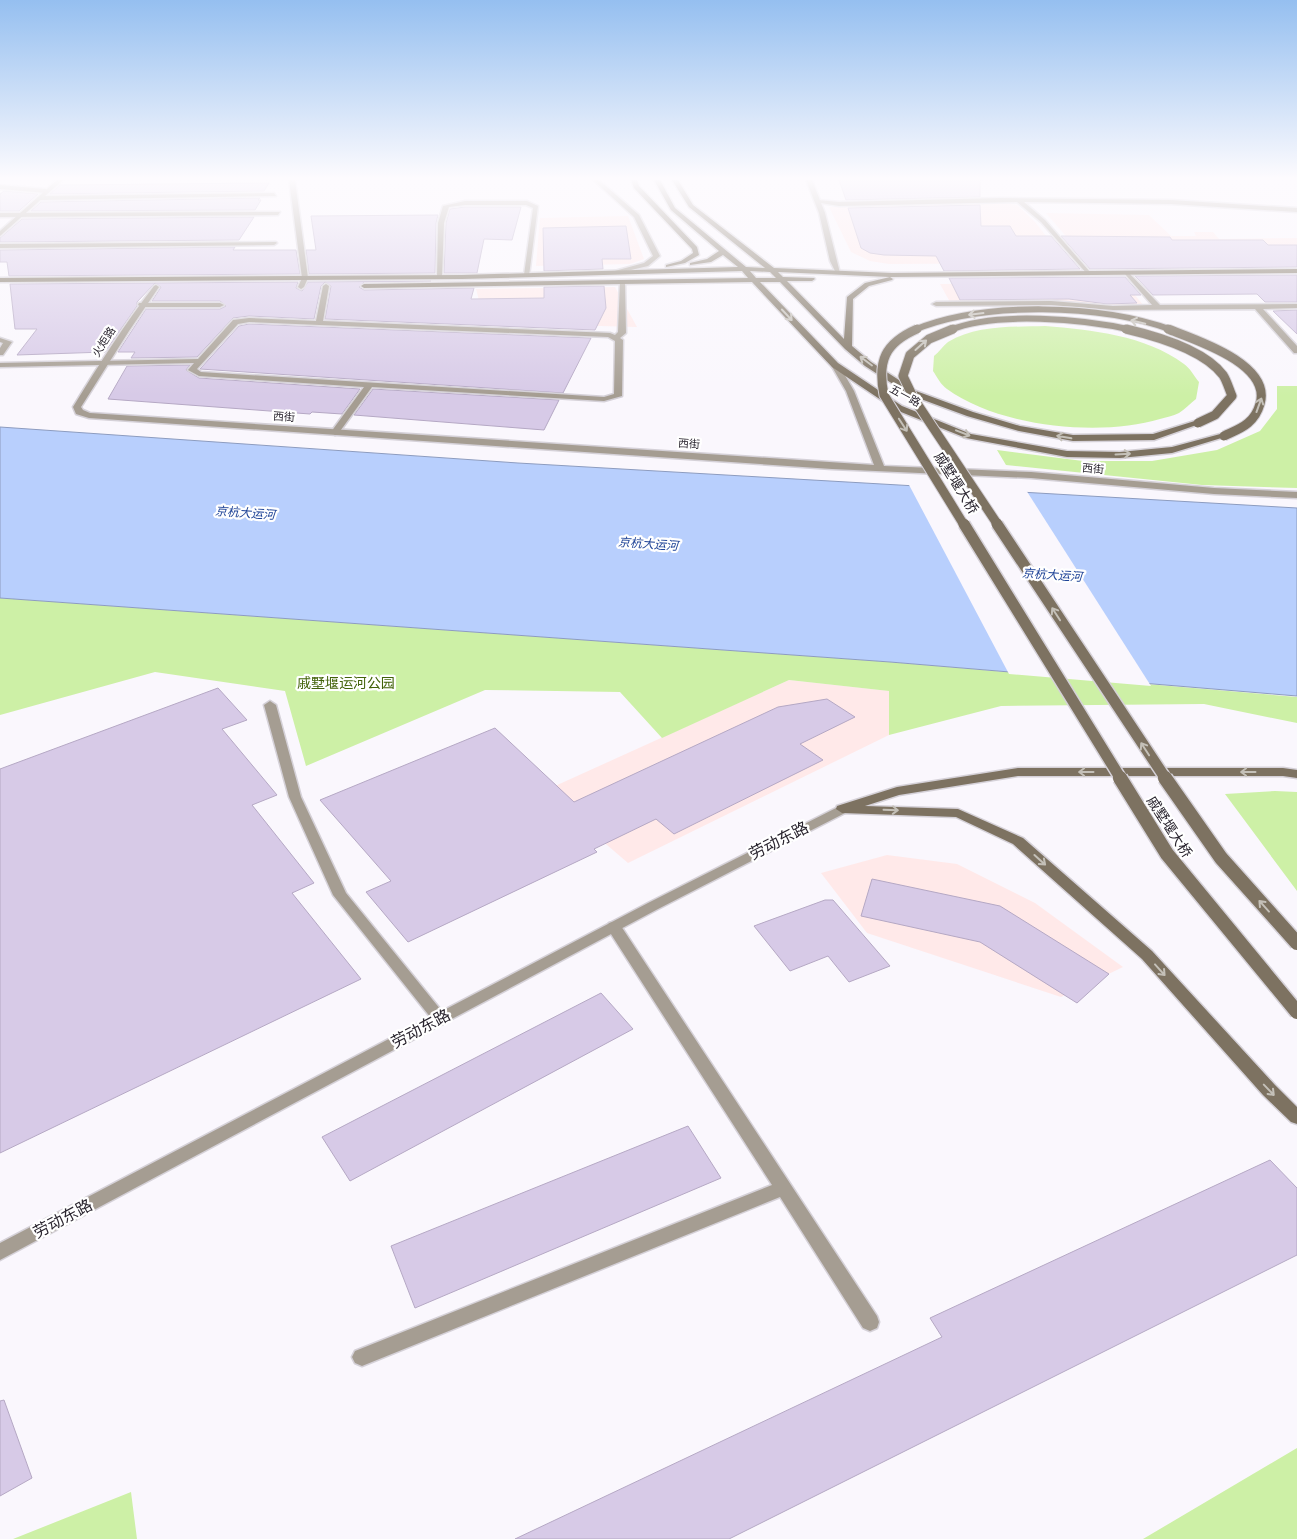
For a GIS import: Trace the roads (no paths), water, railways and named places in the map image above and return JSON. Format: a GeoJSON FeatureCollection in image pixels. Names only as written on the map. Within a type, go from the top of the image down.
{"type":"FeatureCollection","features":[{"type":"Feature","properties":{"kind":"main road"},"geometry":{"type":"LineString","coordinates":[[659,269],[684,262],[697,254],[696,252]]}},
{"type":"Feature","properties":{"kind":"main road"},"geometry":{"type":"LineString","coordinates":[[628,272],[709,261],[719,256],[721,252]]}},
{"type":"Feature","properties":{"kind":"main road","name":"五一路"},"geometry":{"type":"LineString","coordinates":[[724,252],[744,269],[835,365],[899,408],[970,436],[1067,454],[1120,455],[1172,450],[1224,436]]}},
{"type":"Feature","properties":{"kind":"main road","name":"五一路"},"geometry":{"type":"LineString","coordinates":[[749,252],[771,269],[848,347],[868,364],[913,393],[970,414],[1019,428],[1073,438],[1154,437],[1198,423]]}},
{"type":"Feature","properties":{"kind":"main road"},"geometry":{"type":"LineString","coordinates":[[0,280],[439,277],[744,269],[892,275]]}},
{"type":"Feature","properties":{"kind":"main road"},"geometry":{"type":"LineString","coordinates":[[354,286],[753,280],[912,274],[1297,271]]}},
{"type":"Feature","properties":{"kind":"main road"},"geometry":{"type":"LineString","coordinates":[[848,347],[850,298],[866,284],[912,274]]}},
{"type":"Feature","properties":{"kind":"main road"},"geometry":{"type":"LineString","coordinates":[[291,287],[310,286]]}},
{"type":"Feature","properties":{"kind":"main road"},"geometry":{"type":"LineString","coordinates":[[318,286],[336,286]]}},
{"type":"Feature","properties":{"kind":"main road"},"geometry":{"type":"LineString","coordinates":[[0,288],[234,287]]}},
{"type":"Feature","properties":{"kind":"main road","name":"戚墅堰大桥"},"geometry":{"type":"LineString","coordinates":[[1224,436],[1253,419],[1262,400],[1260,383],[1244,365],[1215,346],[1161,327],[1121,318],[1076,311],[1014,310],[967,315],[934,323],[903,336],[886,352],[880,377],[884,395],[1167,854],[1297,1012]]}},
{"type":"Feature","properties":{"kind":"main road","name":"戚墅堰大桥"},"geometry":{"type":"LineString","coordinates":[[1198,423],[1215,415],[1232,396],[1222,374],[1204,360],[1168,342],[1139,332],[1099,324],[1051,319],[1001,320],[963,326],[928,338],[909,356],[903,376],[914,399],[1155,763],[1221,858],[1297,943]]}},
{"type":"Feature","properties":{"kind":"main road"},"geometry":{"type":"LineString","coordinates":[[842,808],[898,791],[1018,772],[1283,772],[1297,774]]}},
{"type":"Feature","properties":{"kind":"main road"},"geometry":{"type":"LineString","coordinates":[[842,808],[958,813],[1018,841],[1147,955],[1269,1090],[1297,1117]]}},
{"type":"Feature","properties":{"kind":"street"},"geometry":{"type":"LineString","coordinates":[[301,287],[305,278],[302,252]]}},
{"type":"Feature","properties":{"kind":"street"},"geometry":{"type":"LineString","coordinates":[[439,277],[440,252]]}},
{"type":"Feature","properties":{"kind":"street"},"geometry":{"type":"LineString","coordinates":[[527,275],[530,252]]}},
{"type":"Feature","properties":{"kind":"street"},"geometry":{"type":"LineString","coordinates":[[614,272],[646,265],[657,256],[655,252]]}},
{"type":"Feature","properties":{"kind":"street"},"geometry":{"type":"LineString","coordinates":[[831,252],[838,272]]}},
{"type":"Feature","properties":{"kind":"street"},"geometry":{"type":"LineString","coordinates":[[1070,252],[1088,273]]}},
{"type":"Feature","properties":{"kind":"street"},"geometry":{"type":"LineString","coordinates":[[1127,273],[1158,308]]}},
{"type":"Feature","properties":{"kind":"street"},"geometry":{"type":"LineString","coordinates":[[615,338],[622,333],[622,282]]}},
{"type":"Feature","properties":{"kind":"street"},"geometry":{"type":"LineString","coordinates":[[319,322],[326,286]]}},
{"type":"Feature","properties":{"kind":"street","name":"火炬路"},"geometry":{"type":"LineString","coordinates":[[79,412],[77,407],[104,363],[156,287]]}},
{"type":"Feature","properties":{"kind":"street"},"geometry":{"type":"LineString","coordinates":[[936,304],[1051,303],[1089,308],[1297,306]]}},
{"type":"Feature","properties":{"kind":"street"},"geometry":{"type":"LineString","coordinates":[[142,305],[220,305]]}},
{"type":"Feature","properties":{"kind":"street"},"geometry":{"type":"LineString","coordinates":[[1257,306],[1297,351]]}},
{"type":"Feature","properties":{"kind":"street"},"geometry":{"type":"LineString","coordinates":[[248,320],[610,335],[615,338],[619,340],[618,396],[604,399],[369,386],[199,374],[192,370],[236,322],[248,320]]}},
{"type":"Feature","properties":{"kind":"street"},"geometry":{"type":"LineString","coordinates":[[0,340],[8,342],[0,353]]}},
{"type":"Feature","properties":{"kind":"street"},"geometry":{"type":"LineString","coordinates":[[0,365],[200,361]]}},
{"type":"Feature","properties":{"kind":"street"},"geometry":{"type":"LineString","coordinates":[[835,365],[850,391],[880,468]]}},
{"type":"Feature","properties":{"kind":"street"},"geometry":{"type":"LineString","coordinates":[[335,432],[369,386]]}},
{"type":"Feature","properties":{"kind":"street","name":"西街"},"geometry":{"type":"LineString","coordinates":[[79,412],[89,415],[335,432],[880,468],[1030,475],[1214,491],[1297,495]]}},
{"type":"Feature","properties":{"kind":"street"},"geometry":{"type":"LineString","coordinates":[[270,704],[295,797],[340,895],[440,1019]]}},
{"type":"Feature","properties":{"kind":"street","name":"劳动东路"},"geometry":{"type":"LineString","coordinates":[[0,1252],[842,808]]}},
{"type":"Feature","properties":{"kind":"street"},"geometry":{"type":"LineString","coordinates":[[614,927],[870,1322]]}},
{"type":"Feature","properties":{"kind":"street"},"geometry":{"type":"LineString","coordinates":[[362,1357],[784,1188]]}},
{"type":"Feature","properties":{"kind":"water","name":"京杭大运河"},"geometry":{"type":"Polygon","coordinates":[[[0,427],[518,463],[1297,508],[1297,696],[890,662],[0,598],[0,427]]]}},
{"type":"Feature","properties":{"kind":"park label","name":"戚墅堰运河公园"},"geometry":{"type":"Point","coordinates":[346,683]}}]}
